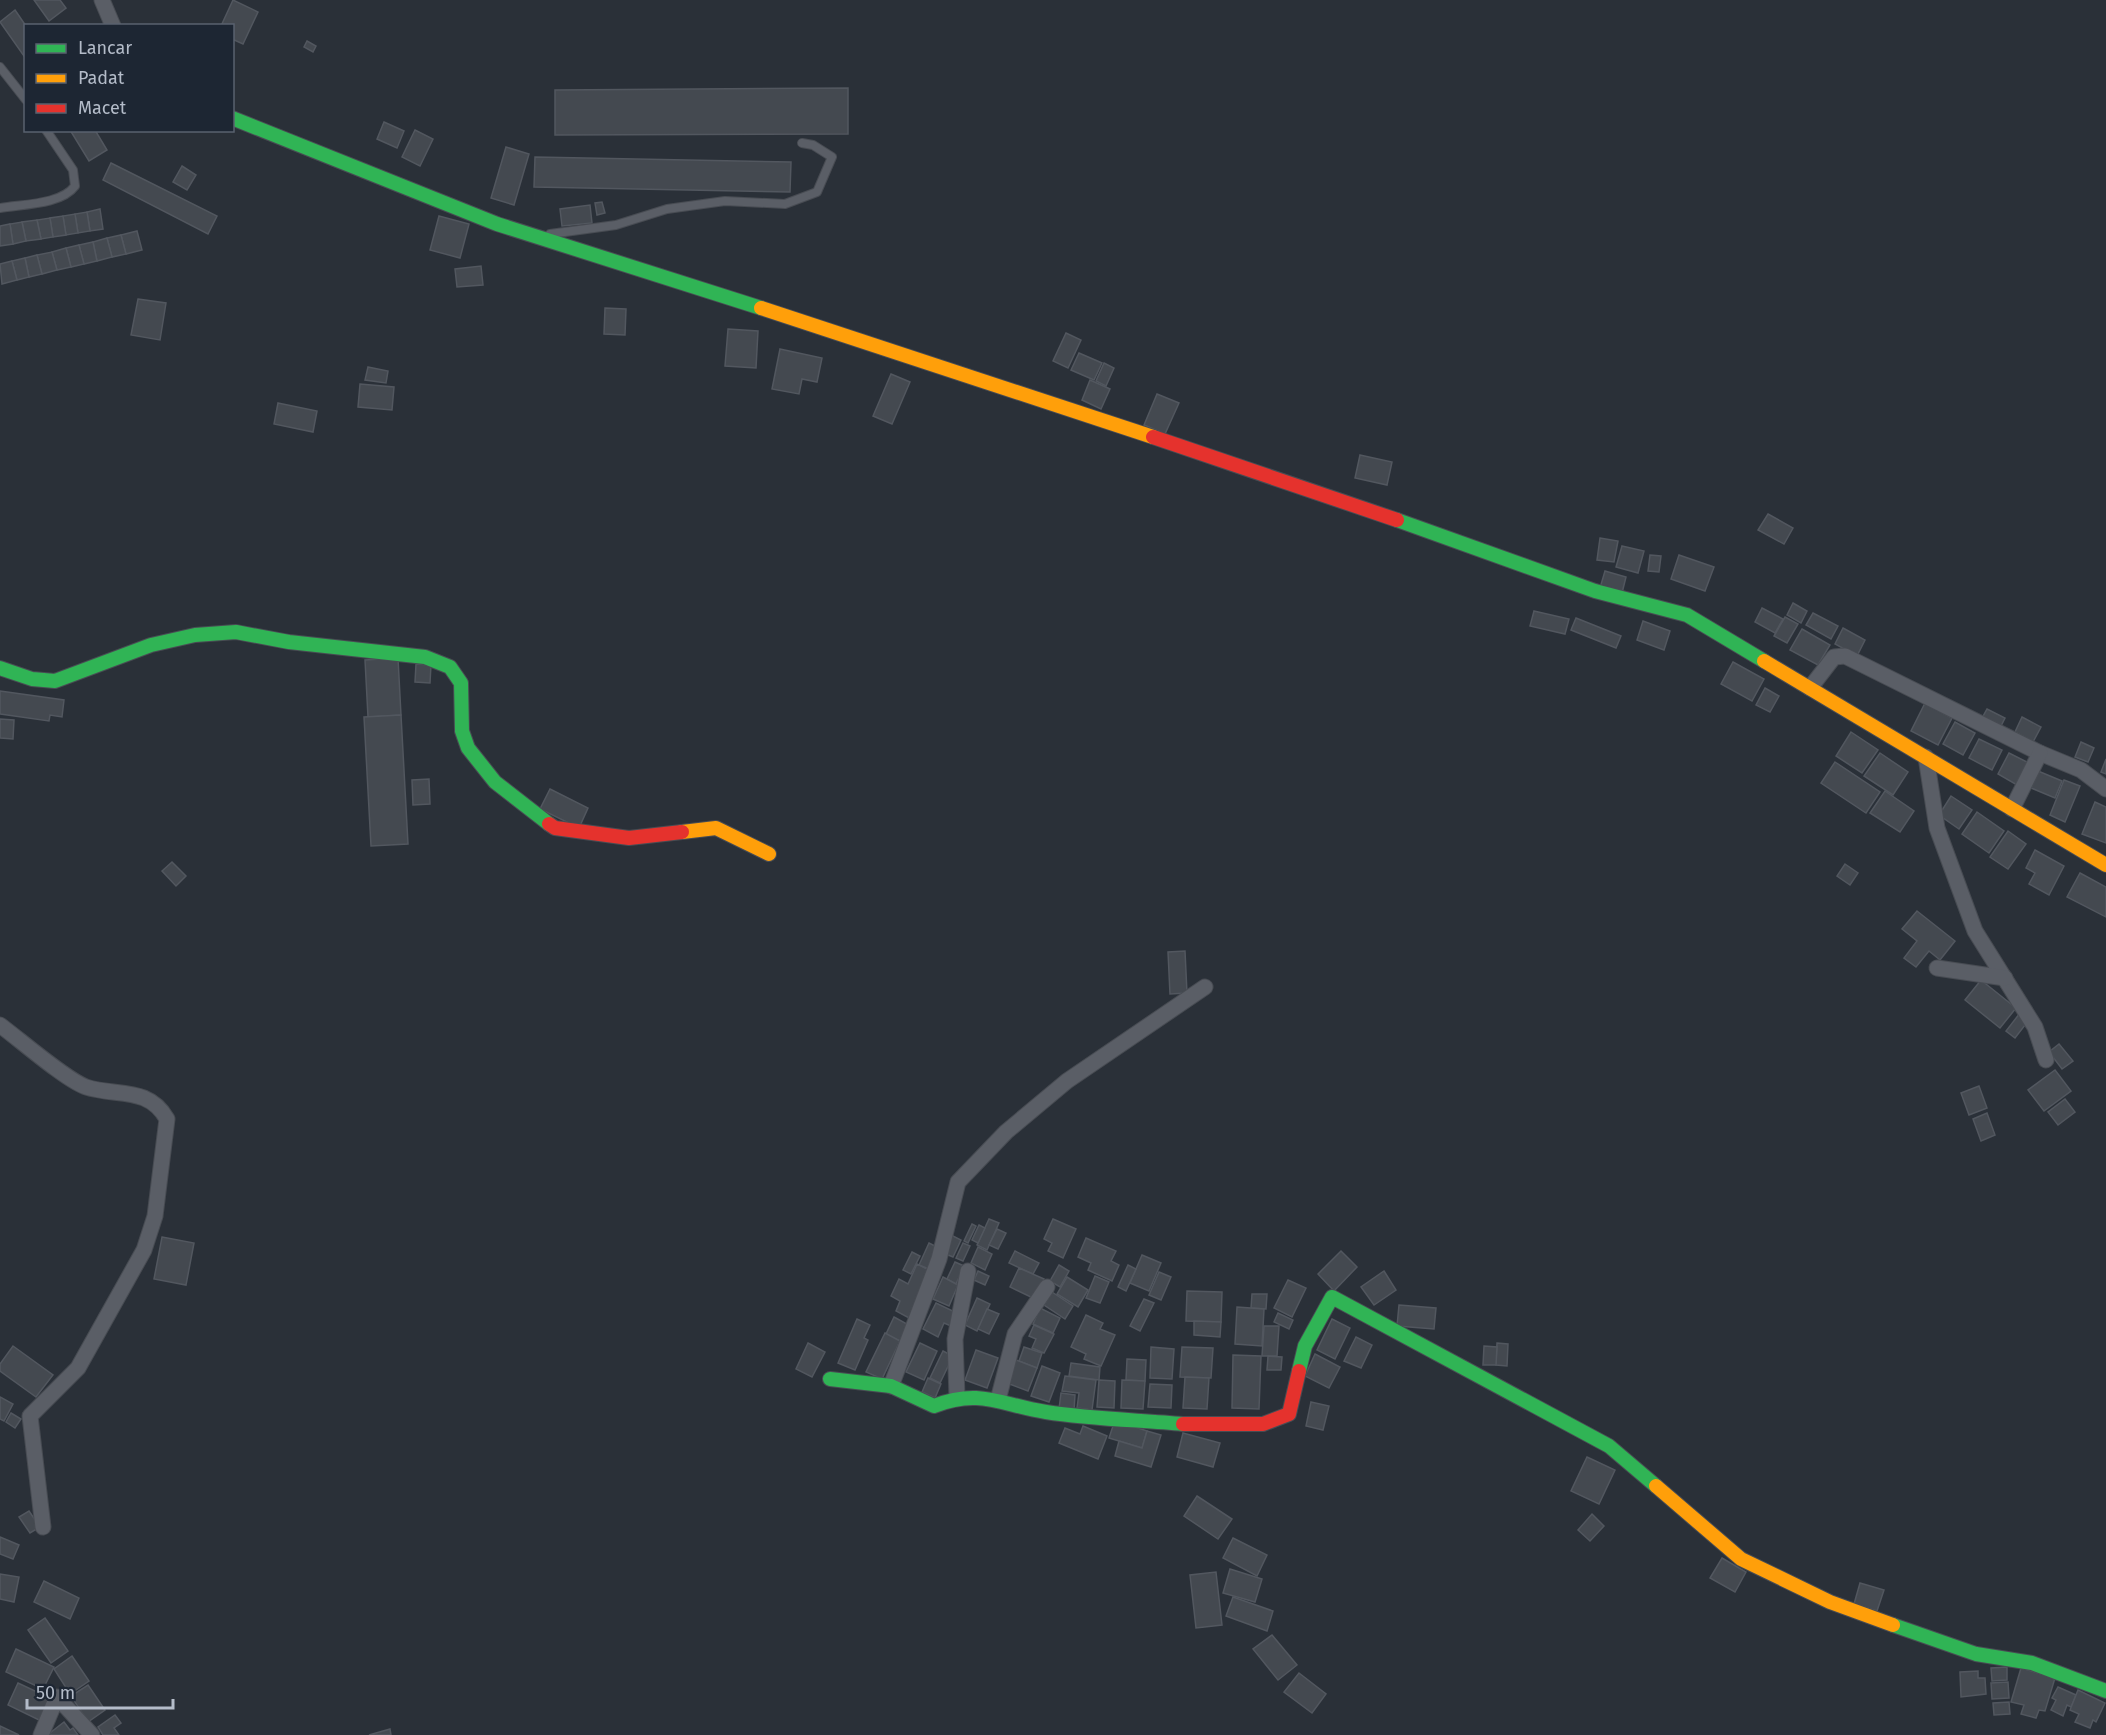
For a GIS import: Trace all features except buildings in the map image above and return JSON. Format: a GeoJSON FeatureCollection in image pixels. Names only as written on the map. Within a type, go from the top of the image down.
{"type":"FeatureCollection","features":[{"type":"Feature","properties":{"kind":"street"},"geometry":{"type":"LineString","coordinates":[[102,0],[111,24]]}},
{"type":"Feature","properties":{"kind":"street"},"geometry":{"type":"LineString","coordinates":[[234,119],[358,170],[534,236],[857,339],[1333,497],[1595,591],[1687,615],[2106,865]]}},
{"type":"Feature","properties":{"kind":"street"},"geometry":{"type":"LineString","coordinates":[[0,668],[32,679],[56,681],[151,645],[195,635],[236,632],[289,642],[425,657],[450,667],[457,674],[461,683],[462,731],[468,748],[495,782],[555,828],[629,838],[716,828],[769,854]]}},
{"type":"Feature","properties":{"kind":"street"},"geometry":{"type":"LineString","coordinates":[[1810,688],[1834,657],[1845,656],[2040,753],[2081,770],[2106,789]]}},
{"type":"Feature","properties":{"kind":"street"},"geometry":{"type":"LineString","coordinates":[[2012,809],[2040,753]]}},
{"type":"Feature","properties":{"kind":"street"},"geometry":{"type":"LineString","coordinates":[[1926,757],[1937,828],[1975,931],[2035,1027],[2046,1060]]}},
{"type":"Feature","properties":{"kind":"street"},"geometry":{"type":"LineString","coordinates":[[1937,968],[2005,978]]}},
{"type":"Feature","properties":{"kind":"street"},"geometry":{"type":"LineString","coordinates":[[891,1386],[939,1259],[958,1182],[1006,1132],[1067,1081],[1204,987]]}},
{"type":"Feature","properties":{"kind":"street"},"geometry":{"type":"LineString","coordinates":[[0,1025],[76,1082],[95,1089],[139,1094],[161,1109],[167,1119],[155,1216],[144,1250],[78,1368],[30,1416],[44,1527]]}},
{"type":"Feature","properties":{"kind":"street"},"geometry":{"type":"LineString","coordinates":[[957,1397],[955,1339],[968,1271]]}},
{"type":"Feature","properties":{"kind":"street"},"geometry":{"type":"LineString","coordinates":[[998,1400],[1016,1334],[1047,1287]]}},
{"type":"Feature","properties":{"kind":"street"},"geometry":{"type":"LineString","coordinates":[[830,1379],[891,1386],[934,1406],[957,1397],[998,1400],[1045,1412],[1190,1425],[1263,1424],[1289,1414],[1305,1346],[1332,1297],[1484,1381],[1609,1446],[1741,1559],[1830,1602],[1976,1654],[2032,1663],[2106,1691]]}},
{"type":"Feature","properties":{"kind":"street"},"geometry":{"type":"LineString","coordinates":[[41,1735],[57,1697],[92,1735]]}},
{"type":"Feature","properties":{"kind":"lane"},"geometry":{"type":"LineString","coordinates":[[0,67],[24,97]]}},
{"type":"Feature","properties":{"kind":"lane"},"geometry":{"type":"LineString","coordinates":[[0,208],[53,199],[69,194],[75,186],[73,170],[47,132]]}},
{"type":"Feature","properties":{"kind":"lane"},"geometry":{"type":"LineString","coordinates":[[534,236],[616,225],[667,209],[725,201],[785,204],[817,192],[832,157],[813,145],[802,143]]}},
{"type":"Feature","properties":{"kind":"traffic: fast"},"geometry":{"type":"LineString","coordinates":[[234,119],[497,224],[761,308]]}},
{"type":"Feature","properties":{"kind":"traffic: fast"},"geometry":{"type":"LineString","coordinates":[[1397,520],[1595,591],[1687,615],[1764,661]]}},
{"type":"Feature","properties":{"kind":"traffic: fast"},"geometry":{"type":"LineString","coordinates":[[0,668],[32,679],[55,681],[151,645],[195,635],[236,632],[289,642],[425,657],[450,667],[461,683],[462,731],[468,748],[495,782],[549,824]]}},
{"type":"Feature","properties":{"kind":"traffic: fast"},"geometry":{"type":"LineString","coordinates":[[1299,1371],[1305,1346],[1332,1297],[1609,1446],[1656,1486]]}},
{"type":"Feature","properties":{"kind":"traffic: fast"},"geometry":{"type":"LineString","coordinates":[[830,1379],[891,1386],[934,1406],[965,1398],[978,1398],[1063,1414],[1183,1424]]}},
{"type":"Feature","properties":{"kind":"traffic: fast"},"geometry":{"type":"LineString","coordinates":[[1893,1625],[1976,1654],[2032,1663],[2106,1691]]}},
{"type":"Feature","properties":{"kind":"traffic: slow"},"geometry":{"type":"LineString","coordinates":[[761,308],[1153,437]]}},
{"type":"Feature","properties":{"kind":"traffic: slow"},"geometry":{"type":"LineString","coordinates":[[1764,661],[2106,865]]}},
{"type":"Feature","properties":{"kind":"traffic: slow"},"geometry":{"type":"LineString","coordinates":[[682,832],[716,828],[769,854]]}},
{"type":"Feature","properties":{"kind":"traffic: slow"},"geometry":{"type":"LineString","coordinates":[[1656,1486],[1741,1559],[1830,1602],[1893,1625]]}},
{"type":"Feature","properties":{"kind":"traffic: jam"},"geometry":{"type":"LineString","coordinates":[[1153,437],[1397,520]]}},
{"type":"Feature","properties":{"kind":"traffic: jam"},"geometry":{"type":"LineString","coordinates":[[549,824],[555,828],[629,838],[682,832]]}},
{"type":"Feature","properties":{"kind":"traffic: jam"},"geometry":{"type":"LineString","coordinates":[[1183,1424],[1263,1424],[1289,1414],[1299,1371]]}}]}
